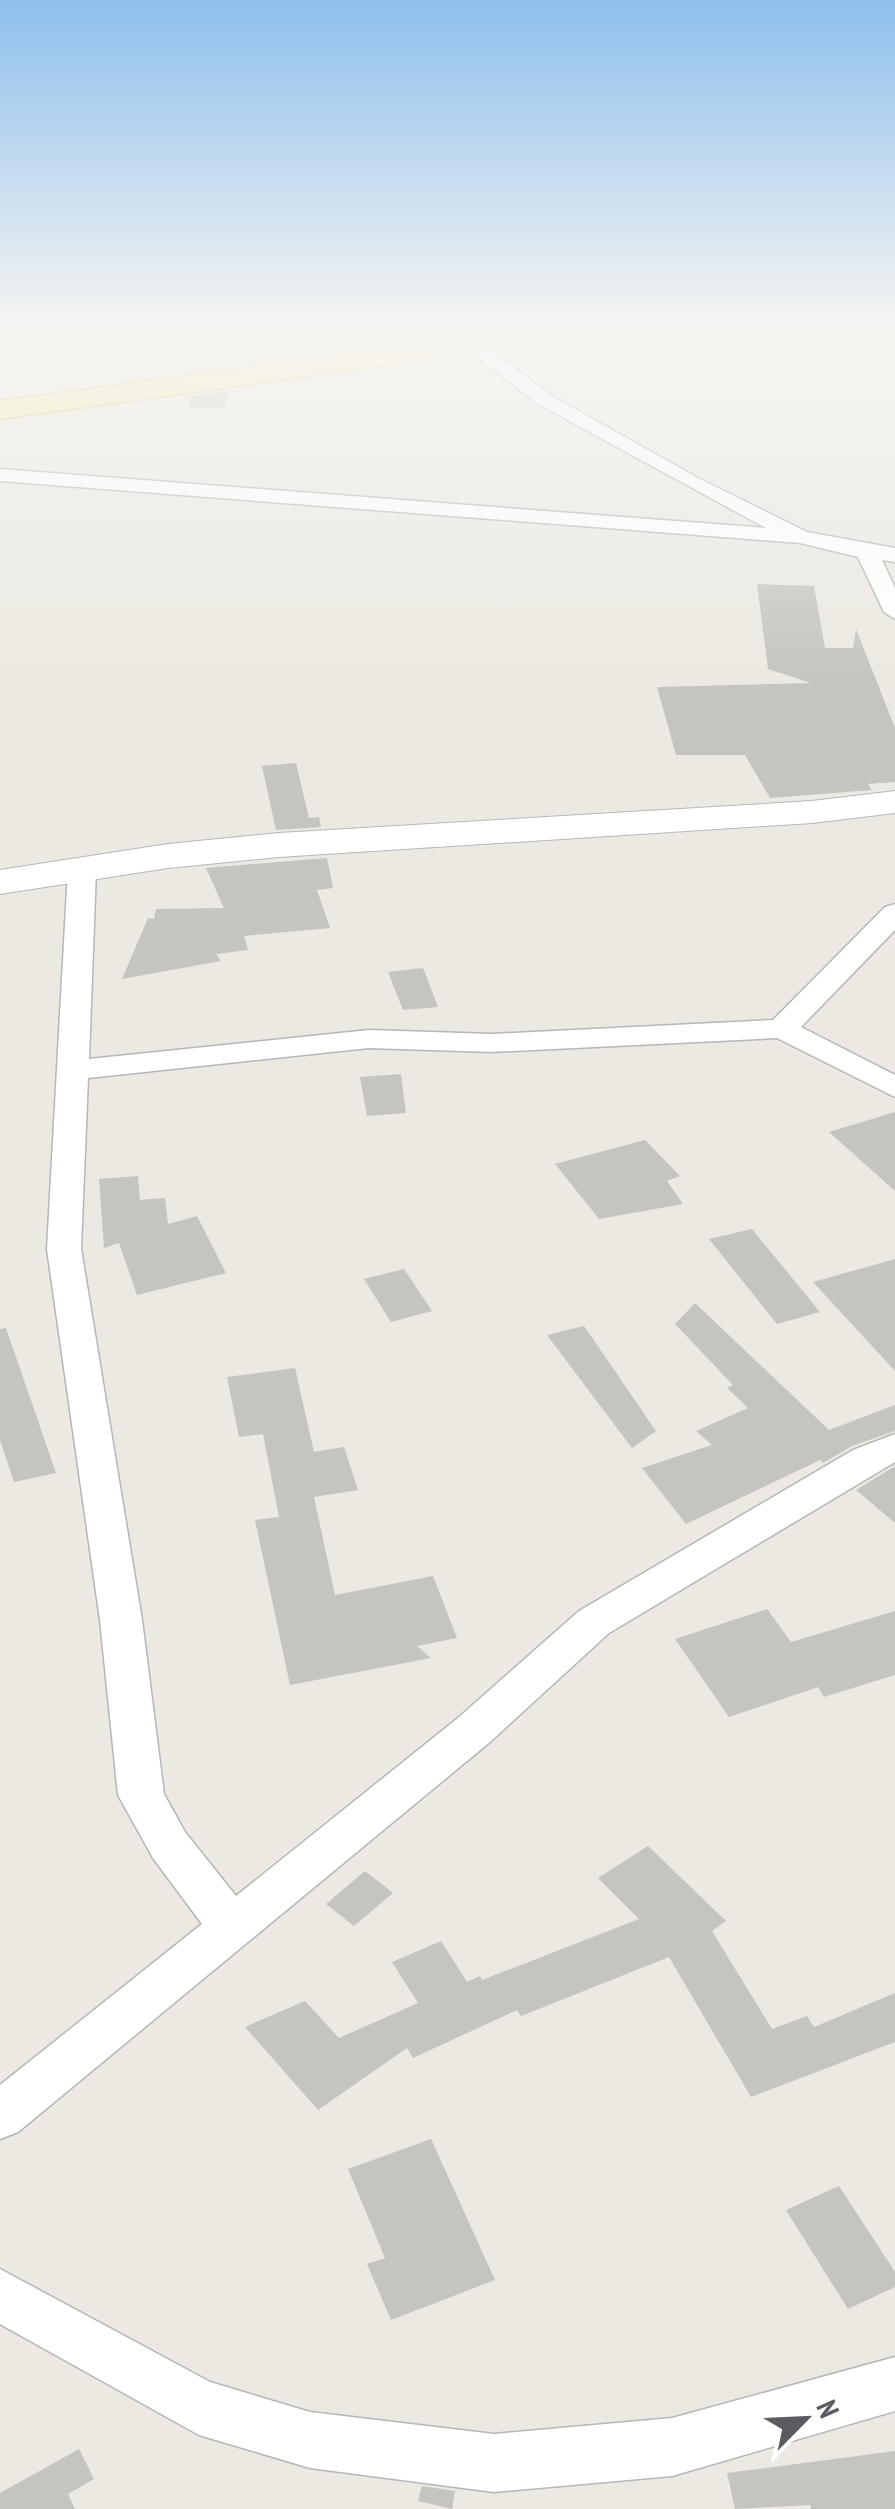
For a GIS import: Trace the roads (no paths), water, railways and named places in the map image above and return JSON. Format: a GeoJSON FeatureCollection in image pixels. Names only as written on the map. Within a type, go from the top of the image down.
{"type":"FeatureCollection","features":[{"type":"Feature","properties":{"kind":"street"},"geometry":{"type":"LineString","coordinates":[[627,446],[800,537]]}},
{"type":"Feature","properties":{"kind":"street"},"geometry":{"type":"LineString","coordinates":[[0,475],[800,537],[895,556]]}},
{"type":"Feature","properties":{"kind":"street"},"geometry":{"type":"LineString","coordinates":[[866,552],[895,612]]}},
{"type":"Feature","properties":{"kind":"street"},"geometry":{"type":"LineString","coordinates":[[0,882],[168,856],[279,845],[792,814],[895,802]]}},
{"type":"Feature","properties":{"kind":"street"},"geometry":{"type":"LineString","coordinates":[[82,870],[64,1249],[121,1620],[141,1794],[168,1844],[232,1927]]}},
{"type":"Feature","properties":{"kind":"street"},"geometry":{"type":"LineString","coordinates":[[782,1029],[895,914]]}},
{"type":"Feature","properties":{"kind":"street"},"geometry":{"type":"LineString","coordinates":[[73,1070],[369,1039],[527,1042],[782,1029],[895,1087]]}},
{"type":"Feature","properties":{"kind":"street"},"geometry":{"type":"LineString","coordinates":[[0,2116],[474,1730],[594,1622],[867,1459],[895,1447]]}},
{"type":"Feature","properties":{"kind":"street"},"geometry":{"type":"LineString","coordinates":[[0,2295],[199,2406],[310,2440],[494,2463],[672,2447],[895,2384]]}}]}
